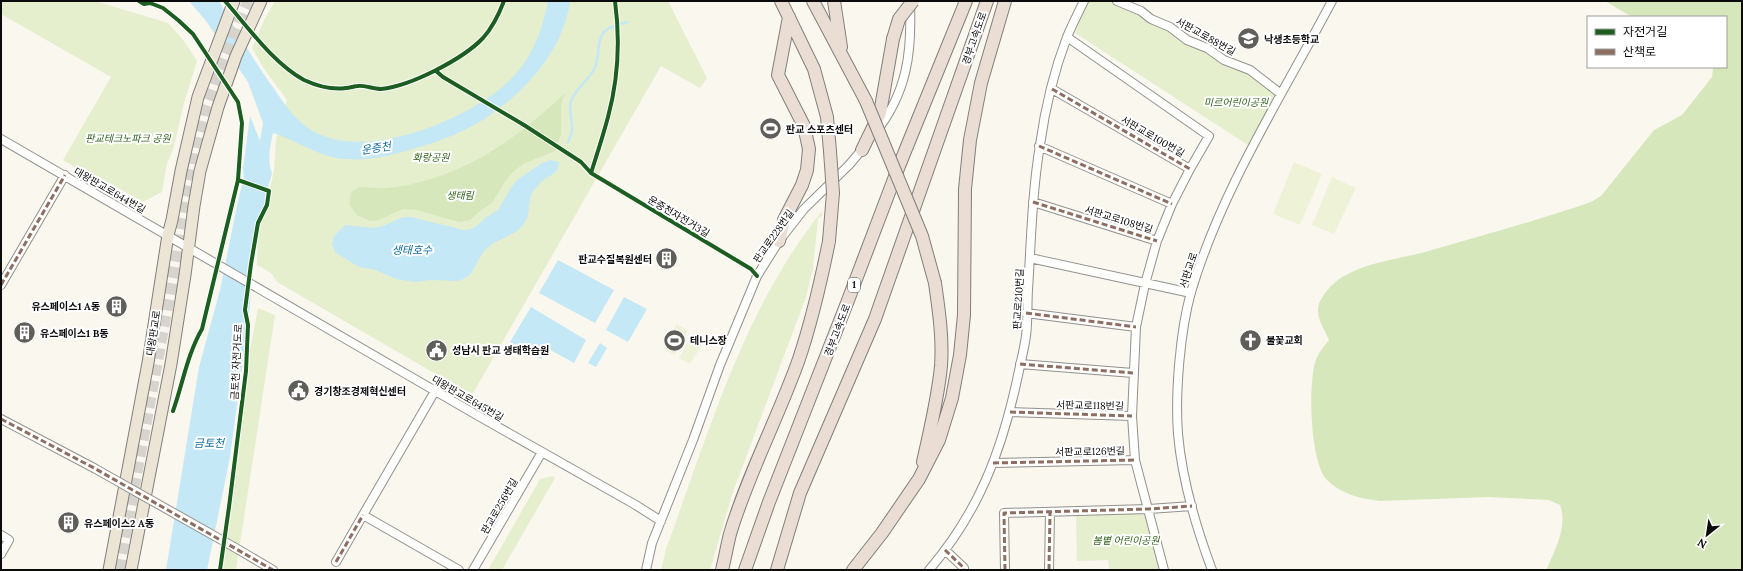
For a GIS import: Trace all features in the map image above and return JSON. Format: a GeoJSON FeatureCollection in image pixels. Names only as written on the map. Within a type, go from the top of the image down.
{"type":"FeatureCollection","features":[{"type":"Feature","properties":{"kind":"highway"},"geometry":{"type":"LineString","coordinates":[[722,570],[730,535],[746,487],[773,425],[799,359],[817,301],[829,241],[834,193],[827,117],[814,69],[781,1]]}},
{"type":"Feature","properties":{"kind":"highway"},"geometry":{"type":"LineString","coordinates":[[813,1],[866,101],[922,236],[935,284],[941,323],[941,365],[935,407],[919,479]]}},
{"type":"Feature","properties":{"kind":"highway"},"geometry":{"type":"LineString","coordinates":[[834,1],[843,56]]}},
{"type":"Feature","properties":{"kind":"highway"},"geometry":{"type":"LineString","coordinates":[[862,150],[872,132],[880,112],[893,39],[899,19],[912,1]]}},
{"type":"Feature","properties":{"kind":"highway","name":"경부고속도로"},"geometry":{"type":"LineString","coordinates":[[745,570],[769,502],[899,166],[966,1]]}},
{"type":"Feature","properties":{"kind":"highway","name":"경부고속도로"},"geometry":{"type":"LineString","coordinates":[[777,570],[800,493],[875,319],[987,1]]}},
{"type":"Feature","properties":{"kind":"highway"},"geometry":{"type":"LineString","coordinates":[[853,570],[882,533],[919,479],[939,440],[952,398],[960,355],[964,315],[965,189],[970,140],[981,83],[1005,1]]}},
{"type":"Feature","properties":{"kind":"highway"},"geometry":{"type":"LineString","coordinates":[[779,241],[784,220],[802,185],[807,170],[809,149],[804,126],[778,75],[789,17]]}},
{"type":"Feature","properties":{"kind":"main road","name":"대왕판교로"},"geometry":{"type":"LineString","coordinates":[[109,570],[148,362],[168,235],[181,170],[198,97],[234,1]]}},
{"type":"Feature","properties":{"kind":"main road"},"geometry":{"type":"LineString","coordinates":[[131,570],[171,364],[200,171],[218,107],[236,56],[260,2]]}},
{"type":"Feature","properties":{"kind":"street","name":"판교로228번길"},"geometry":{"type":"LineString","coordinates":[[646,570],[652,543],[756,276],[779,241],[804,209],[862,150],[885,120],[893,106],[904,80],[910,52],[912,1]]}},
{"type":"Feature","properties":{"kind":"street","name":"판교로210번길"},"geometry":{"type":"LineString","coordinates":[[929,570],[959,531],[981,492],[993,463],[1010,412],[1026,335],[1033,202],[1039,146],[1052,89],[1067,37],[1084,1]]}},
{"type":"Feature","properties":{"kind":"street","name":"서판교로88번길"},"geometry":{"type":"LineString","coordinates":[[1117,1],[1141,11],[1151,19],[1170,27],[1187,40],[1207,48],[1224,60],[1250,70],[1281,94]]}},
{"type":"Feature","properties":{"kind":"street","name":"서판교로"},"geometry":{"type":"LineString","coordinates":[[1212,570],[1192,506],[1182,461],[1178,422],[1181,353],[1191,293],[1212,231],[1237,178],[1332,1]]}},
{"type":"Feature","properties":{"kind":"street"},"geometry":{"type":"LineString","coordinates":[[1067,37],[1209,136],[1190,169]]}},
{"type":"Feature","properties":{"kind":"street","name":"서판교로100번길"},"geometry":{"type":"LineString","coordinates":[[1052,89],[1190,169],[1172,204],[1157,241]]}},
{"type":"Feature","properties":{"kind":"street","name":"대왕판교로644번길"},"geometry":{"type":"LineString","coordinates":[[1,139],[209,259]]}},
{"type":"Feature","properties":{"kind":"street"},"geometry":{"type":"LineString","coordinates":[[1039,146],[1172,204]]}},
{"type":"Feature","properties":{"kind":"street"},"geometry":{"type":"LineString","coordinates":[[1,285],[65,175]]}},
{"type":"Feature","properties":{"kind":"street","name":"서판교로108번길"},"geometry":{"type":"LineString","coordinates":[[1033,202],[1157,241],[1145,284],[1136,327]]}},
{"type":"Feature","properties":{"kind":"street"},"geometry":{"type":"LineString","coordinates":[[1030,258],[1191,293]]}},
{"type":"Feature","properties":{"kind":"street","name":"대왕판교로645번길"},"geometry":{"type":"LineString","coordinates":[[209,259],[661,521]]}},
{"type":"Feature","properties":{"kind":"street"},"geometry":{"type":"LineString","coordinates":[[1026,313],[1136,327]]}},
{"type":"Feature","properties":{"kind":"street","name":"서판교로118번길"},"geometry":{"type":"LineString","coordinates":[[1010,412],[1132,416],[1136,327]]}},
{"type":"Feature","properties":{"kind":"street"},"geometry":{"type":"LineString","coordinates":[[1020,364],[1133,373]]}},
{"type":"Feature","properties":{"kind":"street"},"geometry":{"type":"LineString","coordinates":[[336,562],[435,391]]}},
{"type":"Feature","properties":{"kind":"street"},"geometry":{"type":"LineString","coordinates":[[1132,416],[1135,460]]}},
{"type":"Feature","properties":{"kind":"street"},"geometry":{"type":"LineString","coordinates":[[1,419],[94,468],[273,570]]}},
{"type":"Feature","properties":{"kind":"street","name":"판교로256번길"},"geometry":{"type":"LineString","coordinates":[[473,570],[542,452]]}},
{"type":"Feature","properties":{"kind":"street","name":"서판교로126번길"},"geometry":{"type":"LineString","coordinates":[[993,463],[1135,460],[1164,570]]}},
{"type":"Feature","properties":{"kind":"street"},"geometry":{"type":"LineString","coordinates":[[1005,570],[1004,513],[1149,510],[1192,506]]}},
{"type":"Feature","properties":{"kind":"street"},"geometry":{"type":"LineString","coordinates":[[1049,570],[1050,512]]}},
{"type":"Feature","properties":{"kind":"street"},"geometry":{"type":"LineString","coordinates":[[363,515],[459,570]]}},
{"type":"Feature","properties":{"kind":"street"},"geometry":{"type":"LineString","coordinates":[[1,535],[9,540],[1,554]]}},
{"type":"Feature","properties":{"kind":"street"},"geometry":{"type":"LineString","coordinates":[[945,550],[964,568],[964,570]]}},
{"type":"Feature","properties":{"kind":"green space","name":"판교테크노파크 공원"},"geometry":{"type":"Polygon","coordinates":[[[1,1],[95,1],[168,23],[184,41],[197,61],[184,103],[173,150],[167,163],[162,192],[143,202],[97,176],[81,171],[63,160],[111,77],[1,14],[1,1]]]}},
{"type":"Feature","properties":{"kind":"green space","name":"화랑공원"},"geometry":{"type":"Polygon","coordinates":[[[275,1],[668,1],[707,78],[700,88],[661,66],[472,395],[277,282],[271,273],[257,265],[258,223],[271,184],[274,170],[276,139],[287,100],[264,69],[252,48],[264,20],[275,1]]]}},
{"type":"Feature","properties":{"kind":"green space","name":"미르어린이공원"},"geometry":{"type":"Polygon","coordinates":[[[1088,1],[1113,1],[1271,87],[1275,98],[1251,147],[1075,33],[1088,1]]]}},
{"type":"Feature","properties":{"kind":"green space"},"geometry":{"type":"Polygon","coordinates":[[[1605,1],[1742,1],[1742,570],[1546,570],[1561,530],[1562,513],[1560,505],[1549,500],[1488,497],[1380,501],[1366,499],[1345,492],[1327,480],[1321,471],[1317,457],[1312,420],[1312,383],[1317,357],[1329,340],[1318,314],[1318,308],[1322,298],[1332,285],[1339,279],[1364,267],[1425,252],[1529,222],[1591,202],[1601,196],[1654,130],[1682,115],[1712,77],[1712,68],[1727,68],[1727,16],[1630,16],[1605,1]]]}},
{"type":"Feature","properties":{"kind":"green space","name":"생태림"},"geometry":{"type":"Polygon","coordinates":[[[565,93],[561,105],[561,134],[555,151],[523,164],[512,173],[504,183],[492,203],[470,220],[459,222],[417,210],[403,209],[379,220],[370,221],[357,215],[349,204],[351,192],[360,187],[399,187],[441,176],[461,168],[480,158],[516,135],[565,93]]]}},
{"type":"Feature","properties":{"kind":"green space"},"geometry":{"type":"Polygon","coordinates":[[[1294,162],[1322,174],[1300,225],[1273,214],[1294,162]]]}},
{"type":"Feature","properties":{"kind":"green space"},"geometry":{"type":"Polygon","coordinates":[[[1332,177],[1356,188],[1334,234],[1312,225],[1332,177]]]}},
{"type":"Feature","properties":{"kind":"green space"},"geometry":{"type":"Polygon","coordinates":[[[822,211],[822,216],[818,219],[813,268],[806,297],[733,492],[710,570],[661,570],[666,549],[730,373],[770,289],[794,249],[822,211]]]}},
{"type":"Feature","properties":{"kind":"green space"},"geometry":{"type":"Polygon","coordinates":[[[258,308],[275,315],[236,570],[218,570],[236,454],[246,371],[258,308]]]}},
{"type":"Feature","properties":{"kind":"green space","name":"테니스장"},"geometry":{"type":"Polygon","coordinates":[[[677,324],[688,331],[674,355],[663,348],[677,324]]]}},
{"type":"Feature","properties":{"kind":"green space","name":"테니스장"},"geometry":{"type":"Polygon","coordinates":[[[693,333],[705,340],[690,364],[679,358],[693,333]]]}},
{"type":"Feature","properties":{"kind":"green space"},"geometry":{"type":"Polygon","coordinates":[[[552,476],[555,478],[502,570],[488,570],[540,479],[552,476]]]}},
{"type":"Feature","properties":{"kind":"green space","name":"봄볕 어린이공원"},"geometry":{"type":"Polygon","coordinates":[[[1138,513],[1147,516],[1161,570],[1109,570],[1108,560],[1077,561],[1076,514],[1138,513]]]}},
{"type":"Feature","properties":{"kind":"water","name":"금토천"},"geometry":{"type":"Polygon","coordinates":[[[189,1],[219,1],[267,79],[300,122],[311,130],[333,139],[359,142],[386,139],[415,132],[443,122],[469,110],[491,96],[509,81],[530,54],[543,23],[548,1],[570,1],[561,34],[553,50],[532,78],[507,103],[475,125],[455,134],[413,149],[381,157],[356,159],[328,156],[273,133],[269,158],[272,173],[257,231],[251,281],[250,306],[230,457],[207,570],[166,570],[199,367],[220,290],[239,196],[244,179],[243,169],[250,116],[260,141],[263,123],[248,82],[206,21],[189,1]]]}},
{"type":"Feature","properties":{"kind":"water","name":"생태호수"},"geometry":{"type":"Polygon","coordinates":[[[551,160],[559,162],[558,169],[542,181],[534,190],[530,198],[528,215],[525,222],[516,231],[485,250],[472,272],[464,279],[458,281],[431,280],[414,282],[396,279],[373,269],[362,268],[354,264],[336,253],[332,245],[334,236],[345,225],[373,228],[383,226],[403,217],[411,217],[464,230],[472,229],[485,218],[498,210],[517,180],[542,163],[551,160]]]}},
{"type":"Feature","properties":{"kind":"water"},"geometry":{"type":"Polygon","coordinates":[[[558,260],[614,290],[595,323],[539,293],[558,260]]]}},
{"type":"Feature","properties":{"kind":"water"},"geometry":{"type":"Polygon","coordinates":[[[624,297],[647,309],[628,342],[606,330],[624,297]]]}},
{"type":"Feature","properties":{"kind":"water"},"geometry":{"type":"Polygon","coordinates":[[[531,307],[586,340],[574,363],[547,348],[541,359],[510,342],[531,307]]]}},
{"type":"Feature","properties":{"kind":"water"},"geometry":{"type":"Polygon","coordinates":[[[600,343],[607,348],[596,367],[588,363],[600,343]]]}},
{"type":"Feature","properties":{"kind":"waterway"},"geometry":{"type":"LineString","coordinates":[[568,142],[572,131],[570,108],[571,101],[576,92],[591,75],[595,67],[602,35],[608,28],[627,22]]}},
{"type":"Feature","properties":{"kind":"tunnel"},"geometry":{"type":"LineString","coordinates":[[119,570],[197,147],[206,107],[215,81],[248,1]]}},
{"type":"Feature","properties":{"kind":"marked path"},"geometry":{"type":"LineString","coordinates":[[1052,89],[1190,169]]}},
{"type":"Feature","properties":{"kind":"marked path"},"geometry":{"type":"LineString","coordinates":[[1039,146],[1172,204]]}},
{"type":"Feature","properties":{"kind":"marked path"},"geometry":{"type":"LineString","coordinates":[[1,285],[65,175]]}},
{"type":"Feature","properties":{"kind":"marked path"},"geometry":{"type":"LineString","coordinates":[[1033,202],[1157,241]]}},
{"type":"Feature","properties":{"kind":"marked path"},"geometry":{"type":"LineString","coordinates":[[1026,313],[1136,327]]}},
{"type":"Feature","properties":{"kind":"marked path"},"geometry":{"type":"LineString","coordinates":[[1020,364],[1133,373]]}},
{"type":"Feature","properties":{"kind":"marked path"},"geometry":{"type":"LineString","coordinates":[[1010,412],[1132,416]]}},
{"type":"Feature","properties":{"kind":"marked path"},"geometry":{"type":"LineString","coordinates":[[1,419],[94,468],[273,570]]}},
{"type":"Feature","properties":{"kind":"marked path"},"geometry":{"type":"LineString","coordinates":[[993,463],[1135,460]]}},
{"type":"Feature","properties":{"kind":"marked path"},"geometry":{"type":"LineString","coordinates":[[1005,570],[1004,513],[1149,509],[1192,506]]}},
{"type":"Feature","properties":{"kind":"marked path"},"geometry":{"type":"LineString","coordinates":[[1049,570],[1050,512]]}},
{"type":"Feature","properties":{"kind":"marked path"},"geometry":{"type":"LineString","coordinates":[[336,562],[363,515]]}},
{"type":"Feature","properties":{"kind":"marked path"},"geometry":{"type":"LineString","coordinates":[[945,550],[964,568],[964,570]]}},
{"type":"Feature","properties":{"kind":"cycle path"},"geometry":{"type":"LineString","coordinates":[[139,1],[144,4],[150,3],[163,8],[193,34],[238,102],[242,123],[238,180],[202,329],[189,359],[173,411]]}},
{"type":"Feature","properties":{"kind":"cycle path"},"geometry":{"type":"LineString","coordinates":[[225,1],[271,54],[293,73],[304,80],[319,86],[330,88],[360,86],[381,89],[407,83],[450,63],[463,54],[487,34],[504,1]]}},
{"type":"Feature","properties":{"kind":"cycle path"},"geometry":{"type":"LineString","coordinates":[[591,173],[606,124],[616,74],[618,44],[615,1]]}},
{"type":"Feature","properties":{"kind":"cycle path","name":"운중천자전거3길"},"geometry":{"type":"LineString","coordinates":[[436,71],[443,77],[524,125],[581,162],[591,173],[751,269],[757,276]]}},
{"type":"Feature","properties":{"kind":"cycle path","name":"금토천 자전거도로"},"geometry":{"type":"LineString","coordinates":[[220,570],[246,371],[248,325],[245,310],[258,223],[267,205],[269,191],[238,180]]}},
{"type":"Feature","properties":{"kind":"place","name":"낙생초등학교"},"geometry":{"type":"Point","coordinates":[1249,39]}},
{"type":"Feature","properties":{"kind":"place","name":"판교 스포츠센터"},"geometry":{"type":"Point","coordinates":[771,129]}},
{"type":"Feature","properties":{"kind":"place","name":"판교수질복원센터"},"geometry":{"type":"Point","coordinates":[667,259]}},
{"type":"Feature","properties":{"kind":"place","name":"유스페이스1 A동"},"geometry":{"type":"Point","coordinates":[116,306]}},
{"type":"Feature","properties":{"kind":"place","name":"유스페이스1 B동"},"geometry":{"type":"Point","coordinates":[24,333]}},
{"type":"Feature","properties":{"kind":"place","name":"테니스장"},"geometry":{"type":"Point","coordinates":[675,340]}},
{"type":"Feature","properties":{"kind":"place","name":"불꽃교회"},"geometry":{"type":"Point","coordinates":[1250,340]}},
{"type":"Feature","properties":{"kind":"place","name":"성남시 판교 생태학습원"},"geometry":{"type":"Point","coordinates":[437,350]}},
{"type":"Feature","properties":{"kind":"place","name":"경기창조경제혁신센터"},"geometry":{"type":"Point","coordinates":[298,391]}},
{"type":"Feature","properties":{"kind":"place","name":"유스페이스2 A동"},"geometry":{"type":"Point","coordinates":[68,523]}},
{"type":"Feature","properties":{"kind":"water label","name":"운중천"},"geometry":{"type":"Point","coordinates":[376,148]}}]}
